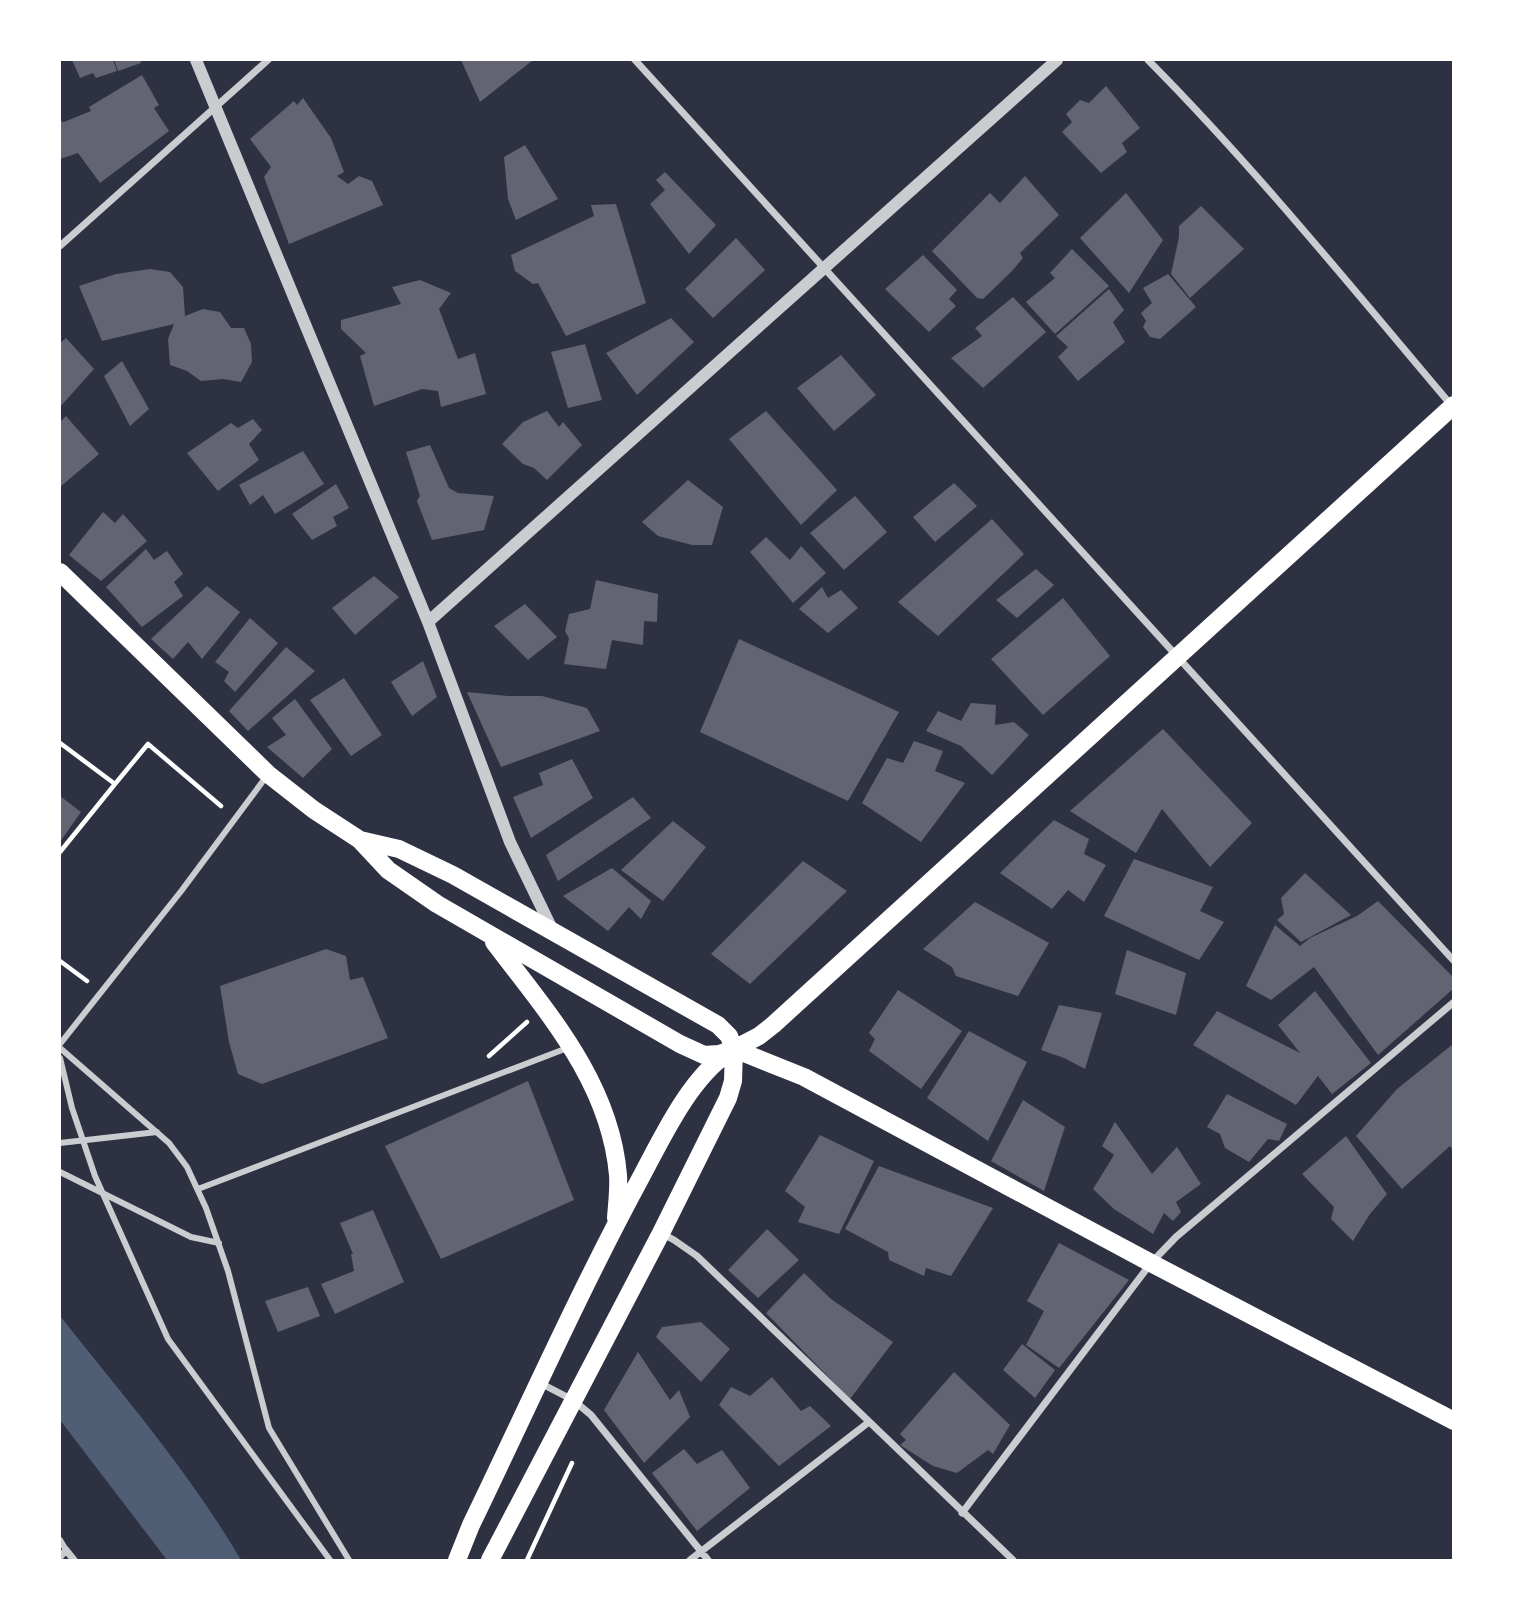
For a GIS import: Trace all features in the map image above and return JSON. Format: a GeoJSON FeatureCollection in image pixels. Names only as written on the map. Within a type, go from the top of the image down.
{"type":"FeatureCollection","features":[{"type":"Feature","properties":{"kind":"main road"},"geometry":{"type":"LineString","coordinates":[[457,1560],[615,1225],[665,1132],[715,1063],[774,1025],[1453,406]]}},
{"type":"Feature","properties":{"kind":"main road"},"geometry":{"type":"LineString","coordinates":[[60,572],[268,774],[314,810],[360,840],[388,870],[437,904],[695,1051],[708,1056],[734,1049],[804,1077],[1454,1421]]}},
{"type":"Feature","properties":{"kind":"main road"},"geometry":{"type":"LineString","coordinates":[[360,840],[399,849],[453,875],[718,1024],[729,1036],[734,1049],[733,1081],[728,1098],[661,1233],[490,1560]]}},
{"type":"Feature","properties":{"kind":"main road"},"geometry":{"type":"LineString","coordinates":[[487,933],[572,1047],[595,1087],[607,1123],[618,1177],[615,1225]]}},
{"type":"Feature","properties":{"kind":"street"},"geometry":{"type":"LineString","coordinates":[[196,60],[428,622],[510,842],[555,934]]}},
{"type":"Feature","properties":{"kind":"street"},"geometry":{"type":"LineString","coordinates":[[60,246],[268,60]]}},
{"type":"Feature","properties":{"kind":"street"},"geometry":{"type":"LineString","coordinates":[[635,60],[1454,961]]}},
{"type":"Feature","properties":{"kind":"street"},"geometry":{"type":"LineString","coordinates":[[428,622],[1057,60]]}},
{"type":"Feature","properties":{"kind":"street"},"geometry":{"type":"LineString","coordinates":[[1148,60],[1208,122],[1305,232],[1453,406]]}},
{"type":"Feature","properties":{"kind":"street"},"geometry":{"type":"LineString","coordinates":[[268,774],[60,1046],[157,1132],[179,1155],[198,1189],[219,1242],[243,1322],[269,1427],[349,1560]]}},
{"type":"Feature","properties":{"kind":"street"},"geometry":{"type":"LineString","coordinates":[[962,1513],[1151,1263],[1176,1237],[1454,1002]]}},
{"type":"Feature","properties":{"kind":"street"},"geometry":{"type":"LineString","coordinates":[[198,1189],[572,1047]]}},
{"type":"Feature","properties":{"kind":"street"},"geometry":{"type":"LineString","coordinates":[[60,1058],[83,1140],[102,1193],[167,1339],[330,1560]]}},
{"type":"Feature","properties":{"kind":"street"},"geometry":{"type":"LineString","coordinates":[[60,1143],[157,1132]]}},
{"type":"Feature","properties":{"kind":"street"},"geometry":{"type":"LineString","coordinates":[[60,1172],[191,1237],[219,1242]]}},
{"type":"Feature","properties":{"kind":"street"},"geometry":{"type":"LineString","coordinates":[[661,1233],[697,1256],[1013,1560]]}},
{"type":"Feature","properties":{"kind":"street"},"geometry":{"type":"LineString","coordinates":[[540,1382],[573,1400],[593,1418],[708,1560]]}},
{"type":"Feature","properties":{"kind":"street"},"geometry":{"type":"LineString","coordinates":[[690,1560],[869,1422]]}},
{"type":"Feature","properties":{"kind":"street"},"geometry":{"type":"LineString","coordinates":[[60,1540],[74,1560]]}},
{"type":"Feature","properties":{"kind":"street"},"geometry":{"type":"LineString","coordinates":[[60,1556],[66,1550]]}},
{"type":"Feature","properties":{"kind":"path"},"geometry":{"type":"LineString","coordinates":[[60,743],[115,784]]}},
{"type":"Feature","properties":{"kind":"path"},"geometry":{"type":"LineString","coordinates":[[60,852],[148,744],[235,818]]}},
{"type":"Feature","properties":{"kind":"path"},"geometry":{"type":"LineString","coordinates":[[60,961],[102,993]]}},
{"type":"Feature","properties":{"kind":"path"},"geometry":{"type":"LineString","coordinates":[[527,1560],[593,1418]]}},
{"type":"Feature","properties":{"kind":"water"},"geometry":{"type":"Polygon","coordinates":[[[60,1316],[178,1465],[241,1560],[167,1560],[60,1420],[60,1316]]]}},
{"type":"Feature","properties":{"kind":"building"},"geometry":{"type":"Polygon","coordinates":[[[72,60],[113,60],[117,71],[96,78],[93,73],[80,78],[72,60]]]}},
{"type":"Feature","properties":{"kind":"building"},"geometry":{"type":"Polygon","coordinates":[[[114,60],[140,60],[141,63],[118,71],[114,60]]]}},
{"type":"Feature","properties":{"kind":"building"},"geometry":{"type":"Polygon","coordinates":[[[461,60],[533,60],[480,102],[461,60]]]}},
{"type":"Feature","properties":{"kind":"building"},"geometry":{"type":"Polygon","coordinates":[[[142,75],[159,105],[154,108],[169,131],[100,183],[78,153],[60,159],[60,121],[64,122],[91,111],[89,107],[142,75]]]}},
{"type":"Feature","properties":{"kind":"building"},"geometry":{"type":"Polygon","coordinates":[[[1106,86],[1140,128],[1122,143],[1127,152],[1101,173],[1062,132],[1072,122],[1066,114],[1080,100],[1089,103],[1106,86]]]}},
{"type":"Feature","properties":{"kind":"building"},"geometry":{"type":"Polygon","coordinates":[[[303,98],[331,138],[344,172],[337,176],[348,184],[359,176],[372,181],[383,205],[289,244],[264,177],[271,167],[250,139],[294,101],[297,105],[303,98]]]}},
{"type":"Feature","properties":{"kind":"building"},"geometry":{"type":"Polygon","coordinates":[[[525,145],[558,199],[516,220],[508,199],[504,157],[525,145]]]}},
{"type":"Feature","properties":{"kind":"building"},"geometry":{"type":"Polygon","coordinates":[[[665,172],[716,225],[689,254],[650,204],[665,190],[656,180],[665,172]]]}},
{"type":"Feature","properties":{"kind":"building"},"geometry":{"type":"Polygon","coordinates":[[[1025,176],[1059,215],[1020,253],[1023,258],[1012,271],[983,299],[977,298],[932,251],[990,193],[1000,203],[1025,176]]]}},
{"type":"Feature","properties":{"kind":"building"},"geometry":{"type":"Polygon","coordinates":[[[1126,193],[1163,240],[1129,293],[1080,238],[1126,193]]]}},
{"type":"Feature","properties":{"kind":"building"},"geometry":{"type":"Polygon","coordinates":[[[616,204],[646,303],[566,336],[538,283],[533,284],[515,271],[511,255],[594,216],[591,205],[616,204]]]}},
{"type":"Feature","properties":{"kind":"building"},"geometry":{"type":"Polygon","coordinates":[[[1201,206],[1244,249],[1190,298],[1171,274],[1179,226],[1201,206]]]}},
{"type":"Feature","properties":{"kind":"building"},"geometry":{"type":"Polygon","coordinates":[[[736,238],[765,270],[713,318],[685,289],[736,238]]]}},
{"type":"Feature","properties":{"kind":"building"},"geometry":{"type":"Polygon","coordinates":[[[1072,249],[1109,286],[1055,334],[1026,302],[1055,278],[1050,273],[1072,249]]]}},
{"type":"Feature","properties":{"kind":"building"},"geometry":{"type":"Polygon","coordinates":[[[923,255],[957,290],[949,299],[956,306],[929,332],[885,289],[923,255]]]}},
{"type":"Feature","properties":{"kind":"building"},"geometry":{"type":"Polygon","coordinates":[[[150,269],[170,272],[183,287],[185,316],[203,309],[220,312],[231,328],[244,328],[251,344],[252,362],[241,382],[223,379],[201,381],[187,371],[170,365],[168,339],[174,324],[102,341],[79,286],[116,274],[150,269]]]}},
{"type":"Feature","properties":{"kind":"building"},"geometry":{"type":"Polygon","coordinates":[[[1168,274],[1196,307],[1160,339],[1150,337],[1143,327],[1146,321],[1141,313],[1152,303],[1143,288],[1168,274]]]}},
{"type":"Feature","properties":{"kind":"building"},"geometry":{"type":"Polygon","coordinates":[[[420,280],[451,293],[439,309],[458,359],[475,353],[486,394],[441,407],[438,391],[422,389],[374,406],[360,356],[366,353],[341,329],[341,320],[401,304],[392,287],[420,280]]]}},
{"type":"Feature","properties":{"kind":"building"},"geometry":{"type":"Polygon","coordinates":[[[1109,289],[1124,310],[1113,322],[1125,342],[1078,381],[1058,357],[1068,347],[1056,336],[1109,289]]]}},
{"type":"Feature","properties":{"kind":"building"},"geometry":{"type":"Polygon","coordinates":[[[1013,297],[1046,332],[983,388],[951,358],[982,336],[975,328],[1013,297]]]}},
{"type":"Feature","properties":{"kind":"building"},"geometry":{"type":"Polygon","coordinates":[[[671,318],[694,342],[637,395],[606,353],[671,318]]]}},
{"type":"Feature","properties":{"kind":"building"},"geometry":{"type":"Polygon","coordinates":[[[66,338],[94,369],[60,407],[60,343],[66,338]]]}},
{"type":"Feature","properties":{"kind":"building"},"geometry":{"type":"Polygon","coordinates":[[[585,344],[602,400],[568,408],[551,352],[585,344]]]}},
{"type":"Feature","properties":{"kind":"building"},"geometry":{"type":"Polygon","coordinates":[[[841,355],[876,395],[834,431],[797,388],[841,355]]]}},
{"type":"Feature","properties":{"kind":"building"},"geometry":{"type":"Polygon","coordinates":[[[122,361],[149,409],[130,426],[104,376],[122,361]]]}},
{"type":"Feature","properties":{"kind":"building"},"geometry":{"type":"Polygon","coordinates":[[[547,411],[559,427],[563,422],[582,445],[547,480],[534,468],[523,464],[502,444],[523,422],[547,411]]]}},
{"type":"Feature","properties":{"kind":"building"},"geometry":{"type":"Polygon","coordinates":[[[766,411],[837,490],[801,525],[729,439],[766,411]]]}},
{"type":"Feature","properties":{"kind":"building"},"geometry":{"type":"Polygon","coordinates":[[[66,416],[99,454],[60,487],[60,422],[66,416]]]}},
{"type":"Feature","properties":{"kind":"building"},"geometry":{"type":"Polygon","coordinates":[[[253,419],[262,430],[249,444],[259,460],[218,491],[187,453],[231,423],[238,428],[253,419]]]}},
{"type":"Feature","properties":{"kind":"building"},"geometry":{"type":"Polygon","coordinates":[[[430,445],[449,488],[458,493],[494,496],[484,530],[432,540],[417,501],[420,496],[406,452],[430,445]]]}},
{"type":"Feature","properties":{"kind":"building"},"geometry":{"type":"Polygon","coordinates":[[[303,451],[324,484],[275,514],[263,495],[250,505],[239,485],[303,451]]]}},
{"type":"Feature","properties":{"kind":"building"},"geometry":{"type":"Polygon","coordinates":[[[688,480],[723,507],[712,545],[692,545],[658,536],[642,522],[688,480]]]}},
{"type":"Feature","properties":{"kind":"building"},"geometry":{"type":"Polygon","coordinates":[[[954,483],[977,506],[935,542],[913,517],[954,483]]]}},
{"type":"Feature","properties":{"kind":"building"},"geometry":{"type":"Polygon","coordinates":[[[336,484],[349,508],[333,517],[337,526],[312,540],[292,514],[336,484]]]}},
{"type":"Feature","properties":{"kind":"building"},"geometry":{"type":"Polygon","coordinates":[[[855,496],[887,532],[844,570],[810,533],[855,496]]]}},
{"type":"Feature","properties":{"kind":"building"},"geometry":{"type":"Polygon","coordinates":[[[103,512],[115,523],[123,514],[147,541],[101,581],[69,555],[103,512]]]}},
{"type":"Feature","properties":{"kind":"building"},"geometry":{"type":"Polygon","coordinates":[[[992,519],[1024,554],[938,636],[898,602],[992,519]]]}},
{"type":"Feature","properties":{"kind":"building"},"geometry":{"type":"Polygon","coordinates":[[[766,537],[790,560],[801,546],[826,573],[793,603],[750,552],[766,537]]]}},
{"type":"Feature","properties":{"kind":"building"},"geometry":{"type":"Polygon","coordinates":[[[146,549],[154,560],[167,551],[183,574],[174,582],[183,596],[142,627],[106,587],[146,549]]]}},
{"type":"Feature","properties":{"kind":"building"},"geometry":{"type":"Polygon","coordinates":[[[1036,569],[1054,585],[1017,618],[996,600],[1036,569]]]}},
{"type":"Feature","properties":{"kind":"building"},"geometry":{"type":"Polygon","coordinates":[[[374,576],[399,597],[355,635],[332,608],[374,576]]]}},
{"type":"Feature","properties":{"kind":"building"},"geometry":{"type":"Polygon","coordinates":[[[596,580],[658,594],[657,622],[644,621],[643,645],[612,640],[606,669],[564,664],[569,638],[565,631],[569,614],[590,609],[596,580]]]}},
{"type":"Feature","properties":{"kind":"building"},"geometry":{"type":"Polygon","coordinates":[[[207,586],[240,612],[202,659],[188,642],[173,659],[151,639],[207,586]]]}},
{"type":"Feature","properties":{"kind":"building"},"geometry":{"type":"Polygon","coordinates":[[[822,587],[828,598],[841,590],[858,608],[828,633],[799,609],[822,587]]]}},
{"type":"Feature","properties":{"kind":"building"},"geometry":{"type":"Polygon","coordinates":[[[1063,598],[1110,656],[1043,715],[991,659],[1063,598]]]}},
{"type":"Feature","properties":{"kind":"building"},"geometry":{"type":"Polygon","coordinates":[[[525,604],[557,637],[528,660],[494,626],[525,604]]]}},
{"type":"Feature","properties":{"kind":"building"},"geometry":{"type":"Polygon","coordinates":[[[250,618],[278,643],[235,692],[224,681],[229,672],[215,662],[250,618]]]}},
{"type":"Feature","properties":{"kind":"building"},"geometry":{"type":"Polygon","coordinates":[[[739,639],[899,712],[848,801],[700,732],[739,639]]]}},
{"type":"Feature","properties":{"kind":"building"},"geometry":{"type":"Polygon","coordinates":[[[286,647],[315,671],[248,731],[229,711],[286,647]]]}},
{"type":"Feature","properties":{"kind":"building"},"geometry":{"type":"Polygon","coordinates":[[[423,661],[437,697],[412,716],[391,682],[423,661]]]}},
{"type":"Feature","properties":{"kind":"building"},"geometry":{"type":"Polygon","coordinates":[[[344,678],[382,735],[351,756],[310,700],[344,678]]]}},
{"type":"Feature","properties":{"kind":"building"},"geometry":{"type":"Polygon","coordinates":[[[467,692],[542,696],[587,708],[600,731],[501,767],[467,692]]]}},
{"type":"Feature","properties":{"kind":"building"},"geometry":{"type":"Polygon","coordinates":[[[295,699],[332,749],[303,778],[267,747],[286,735],[272,718],[295,699]]]}},
{"type":"Feature","properties":{"kind":"building"},"geometry":{"type":"Polygon","coordinates":[[[971,703],[996,705],[995,725],[1014,722],[1029,735],[992,775],[961,746],[926,731],[938,711],[961,721],[971,703]]]}},
{"type":"Feature","properties":{"kind":"building"},"geometry":{"type":"Polygon","coordinates":[[[1163,729],[1252,823],[1210,867],[1162,809],[1136,853],[1070,811],[1163,729]]]}},
{"type":"Feature","properties":{"kind":"building"},"geometry":{"type":"Polygon","coordinates":[[[914,741],[943,751],[935,771],[965,783],[921,842],[862,803],[887,758],[903,763],[914,741]]]}},
{"type":"Feature","properties":{"kind":"building"},"geometry":{"type":"Polygon","coordinates":[[[572,759],[593,798],[531,838],[513,797],[543,785],[539,773],[572,759]]]}},
{"type":"Feature","properties":{"kind":"building"},"geometry":{"type":"Polygon","coordinates":[[[60,796],[81,812],[60,842],[60,796]]]}},
{"type":"Feature","properties":{"kind":"building"},"geometry":{"type":"Polygon","coordinates":[[[633,797],[651,818],[558,881],[546,855],[633,797]]]}},
{"type":"Feature","properties":{"kind":"building"},"geometry":{"type":"Polygon","coordinates":[[[1054,820],[1089,839],[1084,854],[1106,865],[1084,902],[1068,890],[1052,909],[1000,873],[1054,820]]]}},
{"type":"Feature","properties":{"kind":"building"},"geometry":{"type":"Polygon","coordinates":[[[673,821],[706,847],[663,901],[621,870],[673,821]]]}},
{"type":"Feature","properties":{"kind":"building"},"geometry":{"type":"Polygon","coordinates":[[[1134,859],[1213,887],[1200,911],[1224,922],[1199,960],[1104,916],[1134,859]]]}},
{"type":"Feature","properties":{"kind":"building"},"geometry":{"type":"Polygon","coordinates":[[[803,861],[847,891],[750,984],[711,954],[803,861]]]}},
{"type":"Feature","properties":{"kind":"building"},"geometry":{"type":"Polygon","coordinates":[[[612,868],[651,901],[641,919],[629,907],[608,931],[563,896],[612,868]]]}},
{"type":"Feature","properties":{"kind":"building"},"geometry":{"type":"Polygon","coordinates":[[[1305,873],[1351,915],[1301,942],[1277,920],[1284,914],[1281,898],[1305,873]]]}},
{"type":"Feature","properties":{"kind":"building"},"geometry":{"type":"Polygon","coordinates":[[[1378,901],[1453,977],[1453,989],[1378,1055],[1314,967],[1271,1000],[1246,986],[1275,925],[1300,946],[1310,938],[1357,916],[1378,901]]]}},
{"type":"Feature","properties":{"kind":"building"},"geometry":{"type":"Polygon","coordinates":[[[975,902],[1049,943],[1018,996],[956,976],[952,967],[923,949],[975,902]]]}},
{"type":"Feature","properties":{"kind":"building"},"geometry":{"type":"Polygon","coordinates":[[[326,949],[346,956],[350,980],[363,977],[388,1038],[262,1084],[238,1074],[229,1042],[220,986],[326,949]]]}},
{"type":"Feature","properties":{"kind":"building"},"geometry":{"type":"Polygon","coordinates":[[[1127,950],[1186,973],[1176,1015],[1115,994],[1127,950]]]}},
{"type":"Feature","properties":{"kind":"building"},"geometry":{"type":"Polygon","coordinates":[[[898,990],[962,1031],[921,1089],[869,1051],[875,1039],[869,1033],[898,990]]]}},
{"type":"Feature","properties":{"kind":"building"},"geometry":{"type":"Polygon","coordinates":[[[1315,991],[1371,1063],[1332,1094],[1318,1076],[1296,1105],[1193,1045],[1217,1011],[1300,1053],[1278,1025],[1315,991]]]}},
{"type":"Feature","properties":{"kind":"building"},"geometry":{"type":"Polygon","coordinates":[[[1059,1005],[1102,1013],[1085,1069],[1041,1050],[1059,1005]]]}},
{"type":"Feature","properties":{"kind":"building"},"geometry":{"type":"Polygon","coordinates":[[[969,1031],[1027,1062],[988,1141],[927,1098],[969,1031]]]}},
{"type":"Feature","properties":{"kind":"building"},"geometry":{"type":"Polygon","coordinates":[[[1453,1044],[1453,1150],[1450,1146],[1402,1189],[1356,1136],[1397,1089],[1453,1044]]]}},
{"type":"Feature","properties":{"kind":"building"},"geometry":{"type":"Polygon","coordinates":[[[528,1081],[574,1200],[441,1259],[385,1146],[528,1081]]]}},
{"type":"Feature","properties":{"kind":"building"},"geometry":{"type":"Polygon","coordinates":[[[1227,1094],[1287,1124],[1279,1141],[1268,1139],[1249,1162],[1225,1148],[1220,1134],[1207,1127],[1227,1094]]]}},
{"type":"Feature","properties":{"kind":"building"},"geometry":{"type":"Polygon","coordinates":[[[1023,1100],[1065,1127],[1044,1191],[991,1161],[1023,1100]]]}},
{"type":"Feature","properties":{"kind":"building"},"geometry":{"type":"Polygon","coordinates":[[[1115,1122],[1152,1174],[1177,1147],[1201,1184],[1176,1202],[1181,1212],[1173,1221],[1164,1213],[1153,1234],[1114,1209],[1093,1189],[1114,1155],[1102,1146],[1115,1122]]]}},
{"type":"Feature","properties":{"kind":"building"},"geometry":{"type":"Polygon","coordinates":[[[820,1135],[874,1161],[839,1234],[798,1222],[805,1207],[785,1191],[820,1135]]]}},
{"type":"Feature","properties":{"kind":"building"},"geometry":{"type":"Polygon","coordinates":[[[1346,1136],[1387,1194],[1353,1241],[1331,1219],[1334,1207],[1302,1174],[1346,1136]]]}},
{"type":"Feature","properties":{"kind":"building"},"geometry":{"type":"Polygon","coordinates":[[[879,1166],[993,1208],[951,1276],[926,1268],[924,1276],[889,1260],[888,1252],[845,1229],[879,1166]]]}},
{"type":"Feature","properties":{"kind":"building"},"geometry":{"type":"Polygon","coordinates":[[[373,1210],[404,1282],[335,1314],[321,1284],[354,1271],[353,1254],[340,1223],[373,1210]]]}},
{"type":"Feature","properties":{"kind":"building"},"geometry":{"type":"Polygon","coordinates":[[[767,1229],[799,1260],[758,1298],[728,1270],[767,1229]]]}},
{"type":"Feature","properties":{"kind":"building"},"geometry":{"type":"Polygon","coordinates":[[[1059,1243],[1129,1280],[1059,1368],[1026,1345],[1044,1311],[1027,1301],[1059,1243]]]}},
{"type":"Feature","properties":{"kind":"building"},"geometry":{"type":"Polygon","coordinates":[[[804,1273],[831,1299],[893,1342],[850,1399],[766,1313],[804,1273]]]}},
{"type":"Feature","properties":{"kind":"building"},"geometry":{"type":"Polygon","coordinates":[[[308,1287],[320,1316],[278,1332],[265,1301],[308,1287]]]}},
{"type":"Feature","properties":{"kind":"building"},"geometry":{"type":"Polygon","coordinates":[[[701,1322],[730,1349],[701,1382],[656,1337],[662,1327],[701,1322]]]}},
{"type":"Feature","properties":{"kind":"building"},"geometry":{"type":"Polygon","coordinates":[[[1022,1344],[1055,1370],[1035,1398],[1003,1370],[1022,1344]]]}},
{"type":"Feature","properties":{"kind":"building"},"geometry":{"type":"Polygon","coordinates":[[[638,1352],[670,1400],[679,1390],[690,1417],[644,1463],[604,1410],[638,1352]]]}},
{"type":"Feature","properties":{"kind":"building"},"geometry":{"type":"Polygon","coordinates":[[[954,1372],[1010,1425],[993,1454],[988,1450],[957,1473],[933,1466],[900,1445],[906,1440],[900,1434],[954,1372]]]}},
{"type":"Feature","properties":{"kind":"building"},"geometry":{"type":"Polygon","coordinates":[[[772,1377],[801,1411],[810,1406],[831,1426],[779,1466],[719,1405],[731,1387],[750,1396],[772,1377]]]}},
{"type":"Feature","properties":{"kind":"building"},"geometry":{"type":"Polygon","coordinates":[[[684,1449],[697,1464],[722,1450],[750,1488],[697,1531],[652,1473],[684,1449]]]}}]}
